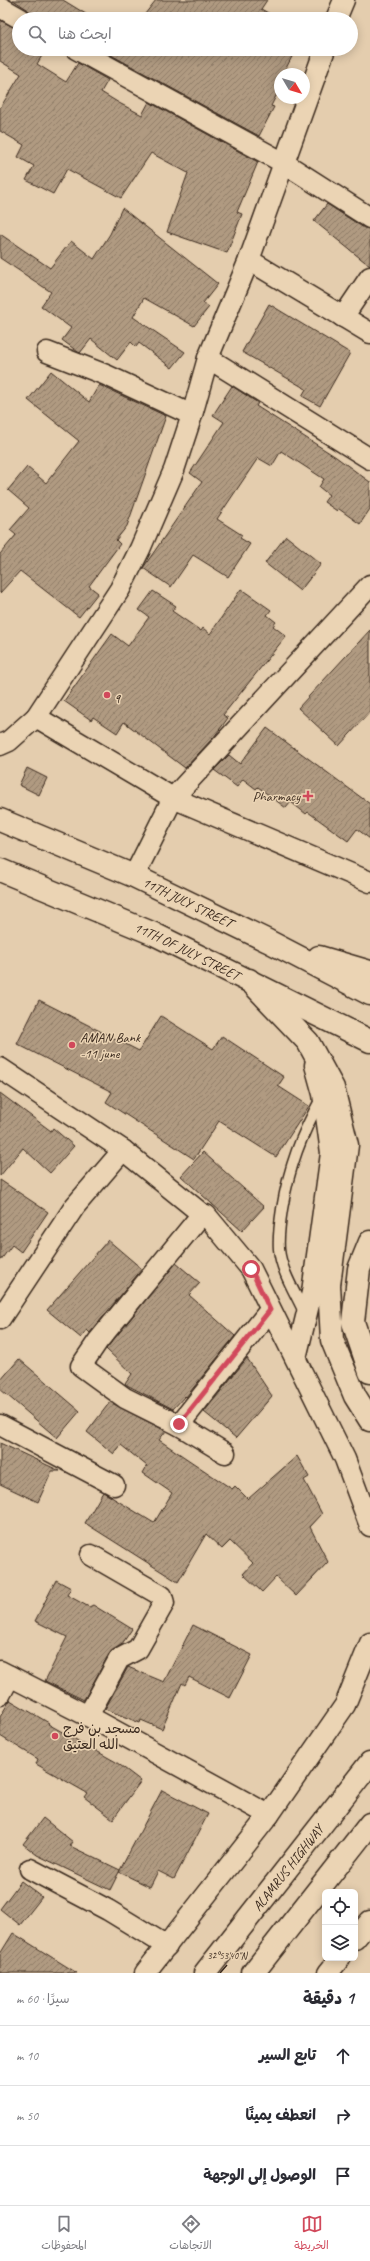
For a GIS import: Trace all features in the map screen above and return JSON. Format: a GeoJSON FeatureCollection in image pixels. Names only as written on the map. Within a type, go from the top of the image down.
{"type":"FeatureCollection","features":[{"type":"Feature","properties":{"kind":"main road","name":"11TH JULY STREET"},"geometry":{"type":"LineString","coordinates":[[5,820],[134,876],[268,941],[370,994]]}},
{"type":"Feature","properties":{"kind":"main road","name":"11TH OF JULY STREET"},"geometry":{"type":"LineString","coordinates":[[0,870],[154,934],[370,1041]]}},
{"type":"Feature","properties":{"kind":"main road"},"geometry":{"type":"LineString","coordinates":[[0,878],[47,889]]}},
{"type":"Feature","properties":{"kind":"main road"},"geometry":{"type":"LineString","coordinates":[[268,941],[370,972]]}},
{"type":"Feature","properties":{"kind":"main road"},"geometry":{"type":"LineString","coordinates":[[249,980],[308,1042],[333,1088],[347,1145],[329,1285],[332,1340],[356,1396],[370,1420]]}},
{"type":"Feature","properties":{"kind":"main road"},"geometry":{"type":"LineString","coordinates":[[370,1242],[360,1268],[353,1322],[370,1372]]}},
{"type":"Feature","properties":{"kind":"main road","name":"ALAMRUS HIGHWAY"},"geometry":{"type":"LineString","coordinates":[[205,1973],[370,1763]]}},
{"type":"Feature","properties":{"kind":"main road"},"geometry":{"type":"LineString","coordinates":[[253,1973],[370,1824]]}},
{"type":"Feature","properties":{"kind":"street"},"geometry":{"type":"LineString","coordinates":[[0,7],[12,14]]}},
{"type":"Feature","properties":{"kind":"street"},"geometry":{"type":"LineString","coordinates":[[89,56],[284,163],[370,218]]}},
{"type":"Feature","properties":{"kind":"street"},"geometry":{"type":"LineString","coordinates":[[0,745],[10,741],[36,717],[120,589],[140,550],[174,470],[192,415],[208,358],[249,260],[323,56]]}},
{"type":"Feature","properties":{"kind":"street"},"geometry":{"type":"LineString","coordinates":[[249,260],[370,333]]}},
{"type":"Feature","properties":{"kind":"street"},"geometry":{"type":"LineString","coordinates":[[343,316],[370,277]]}},
{"type":"Feature","properties":{"kind":"street"},"geometry":{"type":"LineString","coordinates":[[47,352],[106,375],[192,415]]}},
{"type":"Feature","properties":{"kind":"street"},"geometry":{"type":"LineString","coordinates":[[208,358],[370,459]]}},
{"type":"Feature","properties":{"kind":"street"},"geometry":{"type":"LineString","coordinates":[[134,876],[173,798],[370,585]]}},
{"type":"Feature","properties":{"kind":"street"},"geometry":{"type":"LineString","coordinates":[[36,717],[173,798],[370,882]]}},
{"type":"Feature","properties":{"kind":"street"},"geometry":{"type":"LineString","coordinates":[[296,1358],[316,1263],[331,1153],[323,1094],[308,1042]]}},
{"type":"Feature","properties":{"kind":"street"},"geometry":{"type":"LineString","coordinates":[[0,1068],[123,1150],[202,1214],[206,1215],[251,1269],[270,1310],[296,1358],[346,1459],[370,1526]]}},
{"type":"Feature","properties":{"kind":"street"},"geometry":{"type":"LineString","coordinates":[[2,1312],[75,1206],[123,1150]]}},
{"type":"Feature","properties":{"kind":"street"},"geometry":{"type":"LineString","coordinates":[[202,1214],[98,1341],[81,1366],[125,1398],[179,1424],[225,1453]]}},
{"type":"Feature","properties":{"kind":"street"},"geometry":{"type":"LineString","coordinates":[[179,1424],[270,1310]]}},
{"type":"Feature","properties":{"kind":"street"},"geometry":{"type":"LineString","coordinates":[[0,1425],[114,1485]]}},
{"type":"Feature","properties":{"kind":"street"},"geometry":{"type":"LineString","coordinates":[[88,1716],[119,1659],[138,1649],[164,1603],[162,1596],[91,1555]]}},
{"type":"Feature","properties":{"kind":"street"},"geometry":{"type":"LineString","coordinates":[[145,1973],[269,1816],[345,1705],[370,1643]]}},
{"type":"Feature","properties":{"kind":"street"},"geometry":{"type":"LineString","coordinates":[[0,1695],[5,1674],[88,1716],[269,1816]]}},
{"type":"Feature","properties":{"kind":"street"},"geometry":{"type":"LineString","coordinates":[[30,1869],[108,1910],[167,1946]]}},
{"type":"Feature","properties":{"kind":"street"},"geometry":{"type":"LineString","coordinates":[[358,1936],[370,1921]]}},
{"type":"Feature","properties":{"kind":"street"},"geometry":{"type":"LineString","coordinates":[[328,1973],[338,1961]]}},
{"type":"Feature","properties":{"kind":"lane"},"geometry":{"type":"LineString","coordinates":[[306,1316],[284,1268],[279,1250],[279,1230],[288,1175],[298,1146],[323,1094]]}},
{"type":"Feature","properties":{"kind":"building"},"geometry":{"type":"Polygon","coordinates":[[[13,0],[63,0],[83,12],[28,12],[27,9],[13,0]]]}},
{"type":"Feature","properties":{"kind":"building"},"geometry":{"type":"Polygon","coordinates":[[[156,0],[267,0],[261,9],[266,12],[147,12],[156,0]]]}},
{"type":"Feature","properties":{"kind":"building"},"geometry":{"type":"Polygon","coordinates":[[[0,20],[12,26],[12,56],[42,56],[37,64],[66,82],[78,63],[108,80],[101,92],[119,103],[142,115],[149,102],[258,162],[237,212],[242,214],[227,253],[167,232],[188,173],[151,153],[121,198],[67,169],[53,194],[26,180],[34,166],[18,157],[24,145],[0,131],[0,108],[21,74],[0,61],[0,20]]]}},
{"type":"Feature","properties":{"kind":"building"},"geometry":{"type":"Polygon","coordinates":[[[113,56],[292,56],[286,68],[274,68],[274,100],[271,106],[274,107],[259,136],[113,56]]]}},
{"type":"Feature","properties":{"kind":"building"},"geometry":{"type":"Polygon","coordinates":[[[327,204],[364,228],[370,229],[370,266],[314,221],[327,204]]]}},
{"type":"Feature","properties":{"kind":"building"},"geometry":{"type":"Polygon","coordinates":[[[122,208],[218,284],[203,303],[209,307],[194,326],[144,298],[133,317],[185,352],[172,368],[139,343],[136,347],[131,342],[117,360],[91,339],[80,353],[78,352],[62,340],[71,328],[41,306],[51,292],[0,258],[0,234],[50,268],[71,241],[94,259],[110,234],[122,208]]]}},
{"type":"Feature","properties":{"kind":"building"},"geometry":{"type":"Polygon","coordinates":[[[269,304],[350,353],[320,406],[302,396],[306,389],[242,352],[269,304]]]}},
{"type":"Feature","properties":{"kind":"building"},"geometry":{"type":"Polygon","coordinates":[[[51,371],[89,402],[99,385],[166,416],[127,526],[116,540],[120,544],[89,586],[98,593],[79,617],[20,571],[0,593],[0,554],[16,535],[10,530],[29,508],[8,490],[27,467],[46,483],[79,441],[28,400],[51,371]]]}},
{"type":"Feature","properties":{"kind":"building"},"geometry":{"type":"Polygon","coordinates":[[[232,386],[258,403],[256,406],[336,457],[370,482],[370,509],[360,524],[339,509],[337,511],[324,502],[329,495],[319,487],[324,479],[281,451],[272,466],[258,458],[217,519],[242,535],[240,538],[250,544],[228,577],[193,555],[171,587],[143,568],[202,482],[190,473],[224,422],[213,415],[232,386]]]}},
{"type":"Feature","properties":{"kind":"building"},"geometry":{"type":"Polygon","coordinates":[[[286,536],[321,564],[300,591],[265,563],[286,536]]]}},
{"type":"Feature","properties":{"kind":"building"},"geometry":{"type":"Polygon","coordinates":[[[241,589],[271,610],[267,615],[276,622],[273,626],[286,636],[223,715],[228,718],[214,737],[185,768],[124,722],[117,733],[93,717],[91,720],[64,701],[112,634],[128,646],[149,617],[139,610],[153,591],[176,606],[172,611],[201,631],[203,628],[210,634],[241,589]]]}},
{"type":"Feature","properties":{"kind":"building"},"geometry":{"type":"Polygon","coordinates":[[[370,630],[370,712],[339,746],[298,708],[370,630]]]}},
{"type":"Feature","properties":{"kind":"building"},"geometry":{"type":"Polygon","coordinates":[[[267,728],[370,804],[370,839],[357,829],[348,841],[308,812],[306,814],[291,802],[286,808],[258,787],[256,789],[243,779],[237,787],[214,770],[229,755],[240,764],[267,728]]]}},
{"type":"Feature","properties":{"kind":"building"},"geometry":{"type":"Polygon","coordinates":[[[27,768],[47,778],[39,795],[19,785],[27,768]]]}},
{"type":"Feature","properties":{"kind":"building"},"geometry":{"type":"Polygon","coordinates":[[[39,1000],[139,1051],[161,1016],[213,1049],[222,1036],[284,1077],[278,1086],[309,1106],[276,1157],[219,1121],[194,1159],[106,1102],[112,1092],[17,1044],[39,1000]]]}},
{"type":"Feature","properties":{"kind":"building"},"geometry":{"type":"Polygon","coordinates":[[[0,1093],[51,1131],[53,1128],[74,1146],[50,1173],[23,1148],[0,1176],[0,1093]]]}},
{"type":"Feature","properties":{"kind":"building"},"geometry":{"type":"Polygon","coordinates":[[[203,1152],[264,1207],[242,1231],[181,1176],[203,1152]]]}},
{"type":"Feature","properties":{"kind":"building"},"geometry":{"type":"Polygon","coordinates":[[[0,1180],[48,1212],[21,1252],[12,1245],[0,1261],[0,1180]]]}},
{"type":"Feature","properties":{"kind":"building"},"geometry":{"type":"Polygon","coordinates":[[[108,1240],[142,1269],[90,1333],[87,1330],[81,1338],[47,1310],[108,1240]]]}},
{"type":"Feature","properties":{"kind":"building"},"geometry":{"type":"Polygon","coordinates":[[[176,1263],[200,1283],[189,1295],[235,1336],[186,1397],[185,1396],[173,1409],[125,1384],[132,1374],[106,1349],[176,1263]]]}},
{"type":"Feature","properties":{"kind":"building"},"geometry":{"type":"Polygon","coordinates":[[[247,1358],[272,1396],[236,1438],[204,1412],[247,1358]]]}},
{"type":"Feature","properties":{"kind":"building"},"geometry":{"type":"Polygon","coordinates":[[[19,1359],[80,1411],[57,1438],[0,1389],[0,1381],[19,1359]]]}},
{"type":"Feature","properties":{"kind":"building"},"geometry":{"type":"Polygon","coordinates":[[[110,1402],[166,1431],[159,1440],[232,1489],[235,1486],[248,1499],[297,1456],[309,1477],[304,1480],[322,1514],[310,1527],[328,1562],[296,1596],[276,1577],[262,1592],[243,1574],[253,1563],[230,1541],[222,1549],[206,1534],[178,1582],[85,1523],[103,1492],[154,1523],[172,1493],[143,1473],[147,1466],[121,1445],[114,1454],[87,1432],[110,1402]]]}},
{"type":"Feature","properties":{"kind":"building"},"geometry":{"type":"Polygon","coordinates":[[[0,1443],[60,1471],[52,1471],[38,1502],[0,1484],[0,1443]]]}},
{"type":"Feature","properties":{"kind":"building"},"geometry":{"type":"Polygon","coordinates":[[[56,1580],[71,1588],[67,1595],[89,1607],[93,1605],[132,1629],[122,1644],[109,1654],[84,1700],[45,1681],[67,1637],[35,1621],[56,1580]]]}},
{"type":"Feature","properties":{"kind":"building"},"geometry":{"type":"Polygon","coordinates":[[[193,1625],[252,1655],[230,1698],[189,1677],[185,1685],[182,1683],[162,1729],[141,1720],[140,1723],[105,1709],[128,1667],[164,1682],[193,1625]]]}},
{"type":"Feature","properties":{"kind":"building"},"geometry":{"type":"Polygon","coordinates":[[[10,1700],[49,1723],[48,1724],[116,1762],[141,1781],[113,1819],[84,1797],[87,1793],[36,1764],[38,1759],[0,1736],[0,1717],[10,1700]]]}},
{"type":"Feature","properties":{"kind":"building"},"geometry":{"type":"Polygon","coordinates":[[[162,1790],[208,1814],[174,1879],[158,1871],[150,1887],[119,1872],[162,1790]]]}},
{"type":"Feature","properties":{"kind":"building"},"geometry":{"type":"Polygon","coordinates":[[[43,1818],[73,1842],[70,1846],[120,1870],[110,1890],[37,1855],[23,1844],[43,1818]]]}},
{"type":"Feature","properties":{"kind":"building"},"geometry":{"type":"Polygon","coordinates":[[[21,1881],[42,1897],[20,1925],[0,1909],[21,1881]]]}},
{"type":"Feature","properties":{"kind":"building"},"geometry":{"type":"Polygon","coordinates":[[[13,1933],[77,1973],[0,1973],[0,1954],[13,1933]]]}},
{"type":"Feature","properties":{"kind":"place","name":"q"},"geometry":{"type":"Point","coordinates":[107,695]}},
{"type":"Feature","properties":{"kind":"place","name":"Pharmacy"},"geometry":{"type":"Point","coordinates":[308,796]}},
{"type":"Feature","properties":{"kind":"place","name":"AMAN Bank -11 june"},"geometry":{"type":"Point","coordinates":[72,1045]}},
{"type":"Feature","properties":{"kind":"place","name":"مسجد بن فرج الله العتيق"},"geometry":{"type":"Point","coordinates":[55,1736]}},
{"type":"Feature","properties":{"kind":"route"},"geometry":{"type":"LineString","coordinates":[[179,1424],[270,1310],[251,1269]]}}]}
